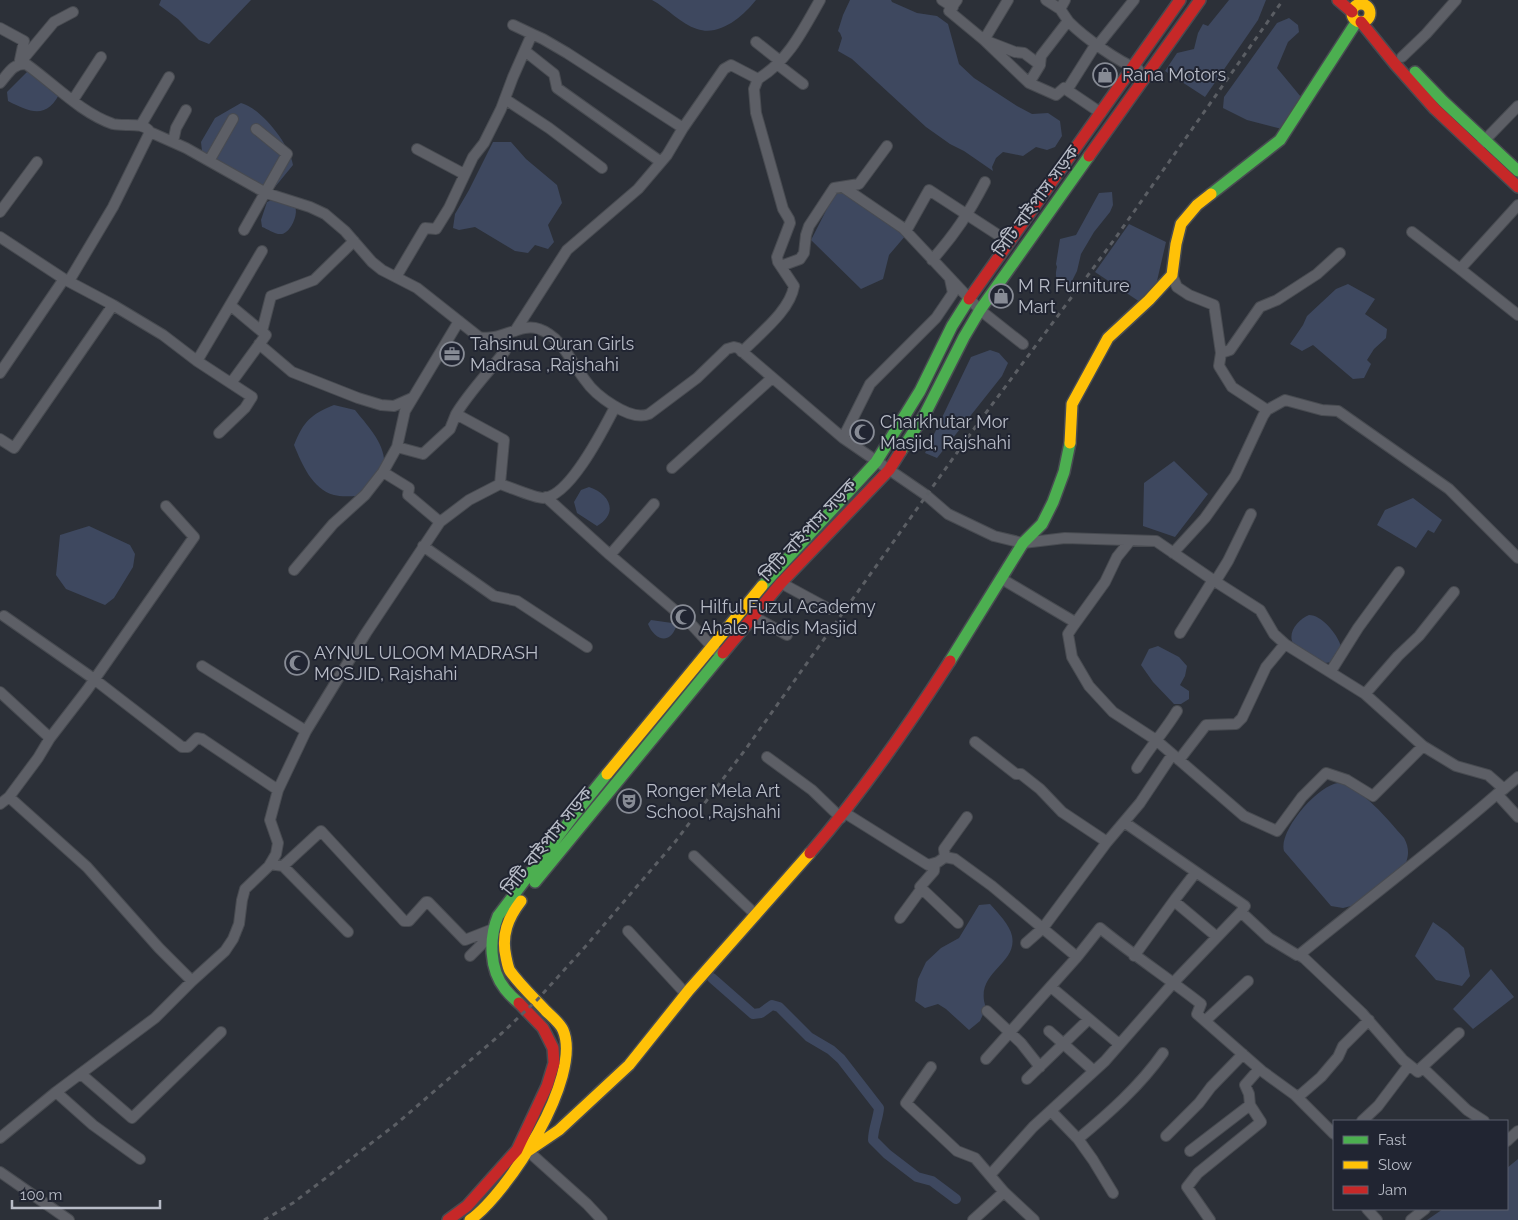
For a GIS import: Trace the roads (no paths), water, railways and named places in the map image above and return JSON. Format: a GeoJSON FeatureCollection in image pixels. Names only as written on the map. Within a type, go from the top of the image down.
{"type":"FeatureCollection","features":[{"type":"Feature","properties":{"kind":"main road"},"geometry":{"type":"LineString","coordinates":[[448,1220],[467,1206],[517,1150],[547,1086],[554,1063],[553,1048],[543,1028],[504,988],[496,973],[493,961],[491,930],[504,906],[574,814],[768,577],[876,462],[920,391],[952,326],[969,298],[1180,0]]}},
{"type":"Feature","properties":{"kind":"main road","name":"সিটি বাইপাস সড়ক"},"geometry":{"type":"LineString","coordinates":[[470,1220],[477,1215],[509,1178],[528,1152],[558,1094],[567,1062],[567,1044],[563,1029],[509,970],[504,948],[505,930],[511,914],[662,726],[781,583],[889,470],[925,414],[964,337],[980,310],[1200,0]]}},
{"type":"Feature","properties":{"kind":"main road"},"geometry":{"type":"LineString","coordinates":[[1338,0],[1362,10],[1518,188]]}},
{"type":"Feature","properties":{"kind":"main road"},"geometry":{"type":"LineString","coordinates":[[1362,10],[1395,64],[1429,103],[1480,145],[1518,171]]}},
{"type":"Feature","properties":{"kind":"main road"},"geometry":{"type":"LineString","coordinates":[[528,1152],[559,1130],[629,1065],[686,994],[843,815],[914,717],[1002,580],[1023,543],[1042,524],[1054,502],[1064,472],[1070,443],[1072,404],[1108,338],[1149,300],[1172,275],[1181,224],[1197,205],[1280,140],[1362,10]]}},
{"type":"Feature","properties":{"kind":"street"},"geometry":{"type":"LineString","coordinates":[[742,352],[786,306],[794,286],[777,257],[790,220],[783,209],[756,113],[754,90],[758,79],[772,71],[799,38],[820,0]]}},
{"type":"Feature","properties":{"kind":"street"},"geometry":{"type":"LineString","coordinates":[[942,0],[955,4],[949,12],[984,40],[1029,82],[1056,96],[1064,88],[1101,113]]}},
{"type":"Feature","properties":{"kind":"street"},"geometry":{"type":"LineString","coordinates":[[984,40],[1008,0]]}},
{"type":"Feature","properties":{"kind":"street"},"geometry":{"type":"LineString","coordinates":[[1046,0],[1063,4],[1068,21],[1097,45],[1133,68],[1148,73]]}},
{"type":"Feature","properties":{"kind":"street"},"geometry":{"type":"LineString","coordinates":[[1067,90],[1097,45],[1134,0]]}},
{"type":"Feature","properties":{"kind":"street"},"geometry":{"type":"LineString","coordinates":[[1402,57],[1426,34],[1456,0]]}},
{"type":"Feature","properties":{"kind":"street"},"geometry":{"type":"LineString","coordinates":[[19,64],[54,22],[73,12]]}},
{"type":"Feature","properties":{"kind":"street"},"geometry":{"type":"LineString","coordinates":[[1029,82],[1040,65],[1041,56],[1068,21]]}},
{"type":"Feature","properties":{"kind":"street"},"geometry":{"type":"LineString","coordinates":[[513,25],[567,53],[683,128]]}},
{"type":"Feature","properties":{"kind":"street"},"geometry":{"type":"LineString","coordinates":[[0,28],[24,42],[19,64]]}},
{"type":"Feature","properties":{"kind":"street"},"geometry":{"type":"LineString","coordinates":[[396,277],[425,228],[436,229],[449,208],[464,174],[473,157],[484,143],[505,99],[532,34]]}},
{"type":"Feature","properties":{"kind":"street"},"geometry":{"type":"LineString","coordinates":[[984,40],[1015,52],[1024,53],[1040,65]]}},
{"type":"Feature","properties":{"kind":"street"},"geometry":{"type":"LineString","coordinates":[[756,42],[803,84]]}},
{"type":"Feature","properties":{"kind":"street"},"geometry":{"type":"LineString","coordinates":[[525,51],[554,74],[557,88],[661,162]]}},
{"type":"Feature","properties":{"kind":"street"},"geometry":{"type":"LineString","coordinates":[[73,100],[101,57]]}},
{"type":"Feature","properties":{"kind":"street"},"geometry":{"type":"LineString","coordinates":[[0,83],[14,66],[26,64],[73,100],[112,123],[147,128],[150,132],[173,142],[266,193],[310,207],[325,214],[382,270],[417,288],[479,337],[488,339],[515,331],[537,328],[555,339],[571,357],[585,381],[615,407],[635,416],[643,417],[649,414],[697,378],[727,349],[738,348],[842,438],[926,495],[948,514],[994,536],[1023,543],[1065,538],[1156,541],[1260,610],[1274,634],[1285,644],[1365,694],[1423,746],[1456,766],[1488,775],[1518,817]]}},
{"type":"Feature","properties":{"kind":"street"},"geometry":{"type":"LineString","coordinates":[[515,331],[567,250],[638,189],[661,162],[724,69],[731,65],[758,79]]}},
{"type":"Feature","properties":{"kind":"street"},"geometry":{"type":"LineString","coordinates":[[141,126],[169,77]]}},
{"type":"Feature","properties":{"kind":"street"},"geometry":{"type":"LineString","coordinates":[[505,99],[549,128],[602,168]]}},
{"type":"Feature","properties":{"kind":"street"},"geometry":{"type":"LineString","coordinates":[[1480,145],[1518,106]]}},
{"type":"Feature","properties":{"kind":"street"},"geometry":{"type":"LineString","coordinates":[[173,142],[176,128],[186,110]]}},
{"type":"Feature","properties":{"kind":"street"},"geometry":{"type":"LineString","coordinates":[[209,161],[233,119]]}},
{"type":"Feature","properties":{"kind":"street"},"geometry":{"type":"LineString","coordinates":[[244,230],[287,154],[256,129]]}},
{"type":"Feature","properties":{"kind":"street"},"geometry":{"type":"LineString","coordinates":[[0,373],[66,280],[113,207],[150,132]]}},
{"type":"Feature","properties":{"kind":"street"},"geometry":{"type":"LineString","coordinates":[[781,266],[800,259],[804,254],[809,226],[834,188],[859,184],[887,146]]}},
{"type":"Feature","properties":{"kind":"street"},"geometry":{"type":"LineString","coordinates":[[417,150],[464,174]]}},
{"type":"Feature","properties":{"kind":"street"},"geometry":{"type":"LineString","coordinates":[[0,212],[37,162]]}},
{"type":"Feature","properties":{"kind":"street"},"geometry":{"type":"LineString","coordinates":[[932,260],[954,235],[968,215],[985,182]]}},
{"type":"Feature","properties":{"kind":"street"},"geometry":{"type":"LineString","coordinates":[[843,186],[906,231],[980,310],[1023,344]]}},
{"type":"Feature","properties":{"kind":"street"},"geometry":{"type":"LineString","coordinates":[[906,231],[929,190],[1009,242]]}},
{"type":"Feature","properties":{"kind":"street"},"geometry":{"type":"LineString","coordinates":[[1460,270],[1518,205]]}},
{"type":"Feature","properties":{"kind":"street"},"geometry":{"type":"LineString","coordinates":[[1412,232],[1518,315]]}},
{"type":"Feature","properties":{"kind":"street"},"geometry":{"type":"LineString","coordinates":[[0,237],[66,280],[164,335],[197,361],[252,397],[245,408],[219,433]]}},
{"type":"Feature","properties":{"kind":"street"},"geometry":{"type":"LineString","coordinates":[[262,331],[271,296],[314,280],[354,241]]}},
{"type":"Feature","properties":{"kind":"street"},"geometry":{"type":"LineString","coordinates":[[197,361],[262,251]]}},
{"type":"Feature","properties":{"kind":"street"},"geometry":{"type":"LineString","coordinates":[[1221,352],[1230,350],[1260,308],[1277,300],[1317,274],[1340,253]]}},
{"type":"Feature","properties":{"kind":"street"},"geometry":{"type":"LineString","coordinates":[[1172,275],[1177,287],[1188,295],[1214,304],[1221,352],[1219,366],[1232,387],[1268,410]]}},
{"type":"Feature","properties":{"kind":"street"},"geometry":{"type":"LineString","coordinates":[[842,438],[870,384],[936,318],[953,293],[950,279]]}},
{"type":"Feature","properties":{"kind":"street"},"geometry":{"type":"LineString","coordinates":[[0,439],[14,448],[113,305]]}},
{"type":"Feature","properties":{"kind":"street"},"geometry":{"type":"LineString","coordinates":[[230,305],[266,335],[231,383]]}},
{"type":"Feature","properties":{"kind":"street"},"geometry":{"type":"LineString","coordinates":[[294,570],[333,524],[365,495],[383,472],[397,447],[405,411],[459,321]]}},
{"type":"Feature","properties":{"kind":"street"},"geometry":{"type":"LineString","coordinates":[[397,447],[423,454],[450,429],[456,414],[470,392],[482,380],[505,350],[499,337]]}},
{"type":"Feature","properties":{"kind":"street"},"geometry":{"type":"LineString","coordinates":[[259,344],[292,372],[358,398],[381,405],[394,406],[413,397]]}},
{"type":"Feature","properties":{"kind":"street"},"geometry":{"type":"LineString","coordinates":[[672,468],[772,378]]}},
{"type":"Feature","properties":{"kind":"street"},"geometry":{"type":"LineString","coordinates":[[1173,553],[1205,518],[1235,476],[1263,416],[1268,410],[1285,400],[1322,410],[1338,412],[1450,489],[1518,558]]}},
{"type":"Feature","properties":{"kind":"street"},"geometry":{"type":"LineString","coordinates":[[0,1138],[56,1092],[154,1018],[225,951],[233,939],[239,924],[245,889],[270,864],[276,854],[278,843],[270,820],[278,790],[306,731],[366,633],[440,522],[469,500],[500,484],[542,498],[554,495],[562,489],[593,449],[615,407]]}},
{"type":"Feature","properties":{"kind":"street"},"geometry":{"type":"LineString","coordinates":[[456,414],[504,440],[500,484]]}},
{"type":"Feature","properties":{"kind":"street"},"geometry":{"type":"LineString","coordinates":[[383,472],[409,488],[408,495],[440,522]]}},
{"type":"Feature","properties":{"kind":"street"},"geometry":{"type":"LineString","coordinates":[[546,497],[692,625],[721,656]]}},
{"type":"Feature","properties":{"kind":"street"},"geometry":{"type":"LineString","coordinates":[[610,555],[654,504]]}},
{"type":"Feature","properties":{"kind":"street"},"geometry":{"type":"LineString","coordinates":[[166,506],[194,537],[94,680],[50,738],[38,758],[4,800],[87,867],[159,948],[192,981]]}},
{"type":"Feature","properties":{"kind":"street"},"geometry":{"type":"LineString","coordinates":[[1180,633],[1228,561],[1251,514]]}},
{"type":"Feature","properties":{"kind":"street"},"geometry":{"type":"LineString","coordinates":[[1130,541],[1116,558],[1105,582],[1068,634],[1072,657],[1089,686],[1113,712],[1156,740],[1244,816],[1277,831],[1302,797],[1326,773],[1347,780],[1373,796],[1423,746]]}},
{"type":"Feature","properties":{"kind":"street"},"geometry":{"type":"LineString","coordinates":[[424,546],[494,596],[517,601],[587,647]]}},
{"type":"Feature","properties":{"kind":"street"},"geometry":{"type":"LineString","coordinates":[[1331,671],[1358,628],[1399,572]]}},
{"type":"Feature","properties":{"kind":"street"},"geometry":{"type":"LineString","coordinates":[[1002,580],[1073,621],[1074,625]]}},
{"type":"Feature","properties":{"kind":"street"},"geometry":{"type":"LineString","coordinates":[[781,583],[829,609]]}},
{"type":"Feature","properties":{"kind":"street"},"geometry":{"type":"LineString","coordinates":[[1365,694],[1398,656],[1419,636],[1454,592]]}},
{"type":"Feature","properties":{"kind":"street"},"geometry":{"type":"LineString","coordinates":[[4,616],[94,680],[182,747],[188,747],[197,738],[202,740],[278,790]]}},
{"type":"Feature","properties":{"kind":"street"},"geometry":{"type":"LineString","coordinates":[[753,616],[787,635]]}},
{"type":"Feature","properties":{"kind":"street"},"geometry":{"type":"LineString","coordinates":[[1026,943],[1043,928],[1107,842],[1176,758],[1206,725],[1236,724],[1242,718],[1266,667],[1285,644]]}},
{"type":"Feature","properties":{"kind":"street"},"geometry":{"type":"LineString","coordinates":[[202,666],[306,731]]}},
{"type":"Feature","properties":{"kind":"street"},"geometry":{"type":"LineString","coordinates":[[0,692],[50,738]]}},
{"type":"Feature","properties":{"kind":"street"},"geometry":{"type":"LineString","coordinates":[[1137,768],[1177,711]]}},
{"type":"Feature","properties":{"kind":"street"},"geometry":{"type":"LineString","coordinates":[[976,742],[1016,774],[1021,774],[1062,812],[1107,842]]}},
{"type":"Feature","properties":{"kind":"street"},"geometry":{"type":"LineString","coordinates":[[767,757],[843,815],[915,858],[928,865],[945,857],[955,859],[1078,957]]}},
{"type":"Feature","properties":{"kind":"street"},"geometry":{"type":"LineString","coordinates":[[1299,955],[1442,839],[1461,826],[1518,777]]}},
{"type":"Feature","properties":{"kind":"street"},"geometry":{"type":"LineString","coordinates":[[945,857],[944,849],[967,817]]}},
{"type":"Feature","properties":{"kind":"street"},"geometry":{"type":"LineString","coordinates":[[990,1175],[1033,1127],[1094,1071],[1120,1044],[1174,982],[1245,906],[1124,822]]}},
{"type":"Feature","properties":{"kind":"street"},"geometry":{"type":"LineString","coordinates":[[283,866],[321,831],[404,921],[409,921],[428,902],[465,940],[491,930]]}},
{"type":"Feature","properties":{"kind":"street"},"geometry":{"type":"LineString","coordinates":[[694,856],[756,915]]}},
{"type":"Feature","properties":{"kind":"street"},"geometry":{"type":"LineString","coordinates":[[900,918],[922,888],[920,887],[934,871],[935,863]]}},
{"type":"Feature","properties":{"kind":"street"},"geometry":{"type":"LineString","coordinates":[[270,864],[283,866],[348,932]]}},
{"type":"Feature","properties":{"kind":"street"},"geometry":{"type":"LineString","coordinates":[[1134,956],[1196,872]]}},
{"type":"Feature","properties":{"kind":"street"},"geometry":{"type":"LineString","coordinates":[[922,888],[958,923]]}},
{"type":"Feature","properties":{"kind":"street"},"geometry":{"type":"LineString","coordinates":[[1174,901],[1217,937]]}},
{"type":"Feature","properties":{"kind":"street"},"geometry":{"type":"LineString","coordinates":[[1241,912],[1269,938],[1299,955],[1369,1020],[1409,1065],[1418,1072],[1458,1034]]}},
{"type":"Feature","properties":{"kind":"street"},"geometry":{"type":"LineString","coordinates":[[986,1059],[1078,957],[1100,928],[1134,956],[1174,982],[1201,1004],[1198,1014],[1205,1021],[1259,1069],[1298,1097],[1333,1133]]}},
{"type":"Feature","properties":{"kind":"street"},"geometry":{"type":"LineString","coordinates":[[470,956],[484,944],[491,930]]}},
{"type":"Feature","properties":{"kind":"street"},"geometry":{"type":"LineString","coordinates":[[628,931],[686,994]]}},
{"type":"Feature","properties":{"kind":"street"},"geometry":{"type":"LineString","coordinates":[[1205,1021],[1248,981]]}},
{"type":"Feature","properties":{"kind":"street"},"geometry":{"type":"LineString","coordinates":[[1051,987],[1120,1044]]}},
{"type":"Feature","properties":{"kind":"street"},"geometry":{"type":"LineString","coordinates":[[987,1011],[1010,1032],[1040,1067]]}},
{"type":"Feature","properties":{"kind":"street"},"geometry":{"type":"LineString","coordinates":[[1028,1079],[1089,1019]]}},
{"type":"Feature","properties":{"kind":"street"},"geometry":{"type":"LineString","coordinates":[[1298,1097],[1321,1077],[1338,1057],[1343,1046],[1369,1020]]}},
{"type":"Feature","properties":{"kind":"street"},"geometry":{"type":"LineString","coordinates":[[1049,1031],[1094,1071]]}},
{"type":"Feature","properties":{"kind":"street"},"geometry":{"type":"LineString","coordinates":[[81,1074],[132,1118],[221,1032]]}},
{"type":"Feature","properties":{"kind":"street"},"geometry":{"type":"LineString","coordinates":[[1078,1140],[1140,1082],[1162,1053]]}},
{"type":"Feature","properties":{"kind":"street"},"geometry":{"type":"LineString","coordinates":[[1166,1136],[1243,1054]]}},
{"type":"Feature","properties":{"kind":"street"},"geometry":{"type":"LineString","coordinates":[[1363,1120],[1378,1106],[1409,1065]]}},
{"type":"Feature","properties":{"kind":"street"},"geometry":{"type":"LineString","coordinates":[[931,1067],[906,1103],[957,1151],[976,1158],[1004,1192],[1034,1220]]}},
{"type":"Feature","properties":{"kind":"street"},"geometry":{"type":"LineString","coordinates":[[1422,1067],[1467,1110],[1482,1120]]}},
{"type":"Feature","properties":{"kind":"street"},"geometry":{"type":"LineString","coordinates":[[1210,1220],[1187,1187],[1198,1173],[1261,1122],[1250,1105],[1250,1094],[1245,1085],[1259,1069]]}},
{"type":"Feature","properties":{"kind":"street"},"geometry":{"type":"LineString","coordinates":[[56,1092],[93,1125],[140,1159]]}},
{"type":"Feature","properties":{"kind":"street"},"geometry":{"type":"LineString","coordinates":[[1190,1151],[1250,1105]]}},
{"type":"Feature","properties":{"kind":"street"},"geometry":{"type":"LineString","coordinates":[[1051,1111],[1078,1140],[1113,1193]]}},
{"type":"Feature","properties":{"kind":"street"},"geometry":{"type":"LineString","coordinates":[[1508,1140],[1518,1131]]}},
{"type":"Feature","properties":{"kind":"street"},"geometry":{"type":"LineString","coordinates":[[528,1152],[588,1204],[602,1220]]}},
{"type":"Feature","properties":{"kind":"street"},"geometry":{"type":"LineString","coordinates":[[0,1172],[69,1220]]}},
{"type":"Feature","properties":{"kind":"street"},"geometry":{"type":"LineString","coordinates":[[973,1220],[1004,1192]]}},
{"type":"Feature","properties":{"kind":"street"},"geometry":{"type":"LineString","coordinates":[[1368,1210],[1377,1220]]}},
{"type":"Feature","properties":{"kind":"street"},"geometry":{"type":"LineString","coordinates":[[1411,1220],[1424,1210]]}},
{"type":"Feature","properties":{"kind":"water"},"geometry":{"type":"Polygon","coordinates":[[[161,0],[251,0],[209,44],[199,40],[178,19],[159,5],[161,0]]]}},
{"type":"Feature","properties":{"kind":"water"},"geometry":{"type":"Polygon","coordinates":[[[652,0],[756,0],[730,24],[722,28],[706,31],[691,27],[652,0]]]}},
{"type":"Feature","properties":{"kind":"water"},"geometry":{"type":"Polygon","coordinates":[[[850,0],[891,0],[917,13],[937,16],[948,24],[959,64],[974,78],[1032,114],[1048,113],[1060,121],[1062,136],[1055,147],[1047,150],[1036,147],[1023,156],[1003,152],[996,158],[992,167],[993,171],[926,127],[852,59],[838,51],[842,38],[838,31],[850,0]]]}},
{"type":"Feature","properties":{"kind":"water"},"geometry":{"type":"Polygon","coordinates":[[[1229,0],[1266,0],[1258,20],[1205,97],[1165,71],[1177,53],[1194,49],[1198,33],[1203,24],[1208,26],[1229,0]]]}},
{"type":"Feature","properties":{"kind":"water"},"geometry":{"type":"Polygon","coordinates":[[[1289,18],[1298,25],[1299,32],[1288,42],[1277,68],[1301,97],[1282,129],[1247,120],[1223,108],[1224,97],[1277,23],[1289,18]]]}},
{"type":"Feature","properties":{"kind":"water"},"geometry":{"type":"Polygon","coordinates":[[[29,70],[62,89],[57,99],[51,105],[39,111],[25,109],[8,101],[7,92],[29,70]]]}},
{"type":"Feature","properties":{"kind":"water"},"geometry":{"type":"Polygon","coordinates":[[[241,103],[257,112],[273,128],[281,138],[291,157],[293,165],[275,187],[264,187],[211,163],[202,151],[201,142],[215,118],[241,103]]]}},
{"type":"Feature","properties":{"kind":"water"},"geometry":{"type":"Polygon","coordinates":[[[493,142],[511,142],[526,159],[557,185],[562,203],[548,225],[554,242],[548,249],[535,245],[528,253],[515,251],[475,227],[459,230],[453,228],[455,214],[493,142]]]}},
{"type":"Feature","properties":{"kind":"water"},"geometry":{"type":"Polygon","coordinates":[[[841,187],[906,235],[889,255],[883,279],[861,289],[811,240],[832,199],[841,187]]]}},
{"type":"Feature","properties":{"kind":"water"},"geometry":{"type":"Polygon","coordinates":[[[1112,192],[1113,205],[1110,212],[1094,232],[1081,254],[1077,271],[1069,287],[1062,284],[1056,278],[1060,239],[1076,235],[1099,193],[1112,192]]]}},
{"type":"Feature","properties":{"kind":"water"},"geometry":{"type":"Polygon","coordinates":[[[278,197],[293,204],[296,211],[292,226],[282,234],[274,233],[262,227],[261,220],[267,202],[278,197]]]}},
{"type":"Feature","properties":{"kind":"water"},"geometry":{"type":"Polygon","coordinates":[[[1129,224],[1166,242],[1157,281],[1143,304],[1095,272],[1129,224]]]}},
{"type":"Feature","properties":{"kind":"water"},"geometry":{"type":"Polygon","coordinates":[[[1348,284],[1375,299],[1365,314],[1387,329],[1386,338],[1374,349],[1367,360],[1371,364],[1364,378],[1353,379],[1313,345],[1302,351],[1290,344],[1307,316],[1336,289],[1348,284]]]}},
{"type":"Feature","properties":{"kind":"water"},"geometry":{"type":"Polygon","coordinates":[[[990,350],[999,353],[1008,363],[1002,376],[937,458],[925,453],[971,357],[990,350]]]}},
{"type":"Feature","properties":{"kind":"water"},"geometry":{"type":"Polygon","coordinates":[[[334,405],[355,410],[375,435],[382,450],[384,458],[383,470],[358,496],[337,496],[326,492],[309,475],[294,445],[301,430],[313,416],[334,405]]]}},
{"type":"Feature","properties":{"kind":"water"},"geometry":{"type":"Polygon","coordinates":[[[1174,461],[1208,494],[1175,537],[1143,526],[1144,483],[1174,461]]]}},
{"type":"Feature","properties":{"kind":"water"},"geometry":{"type":"Polygon","coordinates":[[[589,487],[602,494],[609,504],[610,510],[608,515],[597,526],[577,513],[574,502],[581,490],[589,487]]]}},
{"type":"Feature","properties":{"kind":"water"},"geometry":{"type":"Polygon","coordinates":[[[1413,498],[1442,520],[1434,533],[1428,530],[1416,548],[1377,525],[1385,510],[1413,498]]]}},
{"type":"Feature","properties":{"kind":"water"},"geometry":{"type":"Polygon","coordinates":[[[89,526],[130,545],[135,554],[133,567],[114,598],[105,605],[66,589],[56,575],[60,535],[89,526]]]}},
{"type":"Feature","properties":{"kind":"water"},"geometry":{"type":"Polygon","coordinates":[[[1309,615],[1319,618],[1324,622],[1339,641],[1341,646],[1333,662],[1325,663],[1294,645],[1291,636],[1294,627],[1309,615]]]}},
{"type":"Feature","properties":{"kind":"water"},"geometry":{"type":"Polygon","coordinates":[[[651,620],[672,623],[676,627],[670,637],[658,637],[648,624],[651,620]]]}},
{"type":"Feature","properties":{"kind":"water"},"geometry":{"type":"Polygon","coordinates":[[[1158,646],[1179,657],[1187,666],[1185,676],[1180,685],[1189,691],[1189,699],[1181,704],[1174,704],[1153,682],[1141,665],[1149,649],[1158,646]]]}},
{"type":"Feature","properties":{"kind":"water"},"geometry":{"type":"Polygon","coordinates":[[[1338,783],[1356,791],[1383,814],[1404,838],[1408,851],[1406,863],[1363,898],[1351,906],[1343,908],[1331,906],[1284,851],[1287,832],[1301,810],[1320,792],[1338,783]]]}},
{"type":"Feature","properties":{"kind":"water"},"geometry":{"type":"Polygon","coordinates":[[[990,904],[1009,928],[1012,936],[1012,946],[1009,954],[985,986],[986,1008],[980,1021],[969,1030],[938,1004],[925,1008],[915,1001],[918,979],[926,962],[941,948],[959,938],[979,905],[990,904]]]}},
{"type":"Feature","properties":{"kind":"water"},"geometry":{"type":"Polygon","coordinates":[[[1433,922],[1464,948],[1470,976],[1462,986],[1436,980],[1415,956],[1433,922]]]}},
{"type":"Feature","properties":{"kind":"water"},"geometry":{"type":"Polygon","coordinates":[[[1491,969],[1514,997],[1473,1029],[1453,1009],[1491,969]]]}},
{"type":"Feature","properties":{"kind":"water"},"geometry":{"type":"Polygon","coordinates":[[[1518,1159],[1518,1220],[1427,1220],[1442,1210],[1508,1210],[1508,1167],[1518,1159]]]}},
{"type":"Feature","properties":{"kind":"waterway"},"geometry":{"type":"LineString","coordinates":[[712,978],[753,1014],[761,1013],[772,1005],[779,1007],[809,1037],[831,1050],[841,1059],[879,1108],[873,1140],[887,1154],[917,1177],[932,1181],[956,1199]]}},
{"type":"Feature","properties":{"kind":"railway"},"geometry":{"type":"LineString","coordinates":[[264,1220],[293,1203],[395,1125],[502,1033],[537,1000],[675,842],[745,750],[971,433],[1114,240],[1283,0]]}},
{"type":"Feature","properties":{"kind":"place","name":"Rana Motors"},"geometry":{"type":"Point","coordinates":[1105,75]}},
{"type":"Feature","properties":{"kind":"place","name":"M R Furniture Mart"},"geometry":{"type":"Point","coordinates":[1001,296]}},
{"type":"Feature","properties":{"kind":"place","name":"Tahsinul Quran Girls Madrasa ,Rajshahi"},"geometry":{"type":"Point","coordinates":[452,354]}},
{"type":"Feature","properties":{"kind":"place","name":"Charkhutar Mor Masjid, Rajshahi"},"geometry":{"type":"Point","coordinates":[862,432]}},
{"type":"Feature","properties":{"kind":"place","name":"Hilful Fuzul Academy Ahale Hadis Masjid"},"geometry":{"type":"Point","coordinates":[683,617]}},
{"type":"Feature","properties":{"kind":"place","name":"AYNUL ULOOM MADRASH MOSJID, Rajshahi"},"geometry":{"type":"Point","coordinates":[297,663]}},
{"type":"Feature","properties":{"kind":"place","name":"Ronger Mela Art School ,Rajshahi"},"geometry":{"type":"Point","coordinates":[629,801]}}]}
